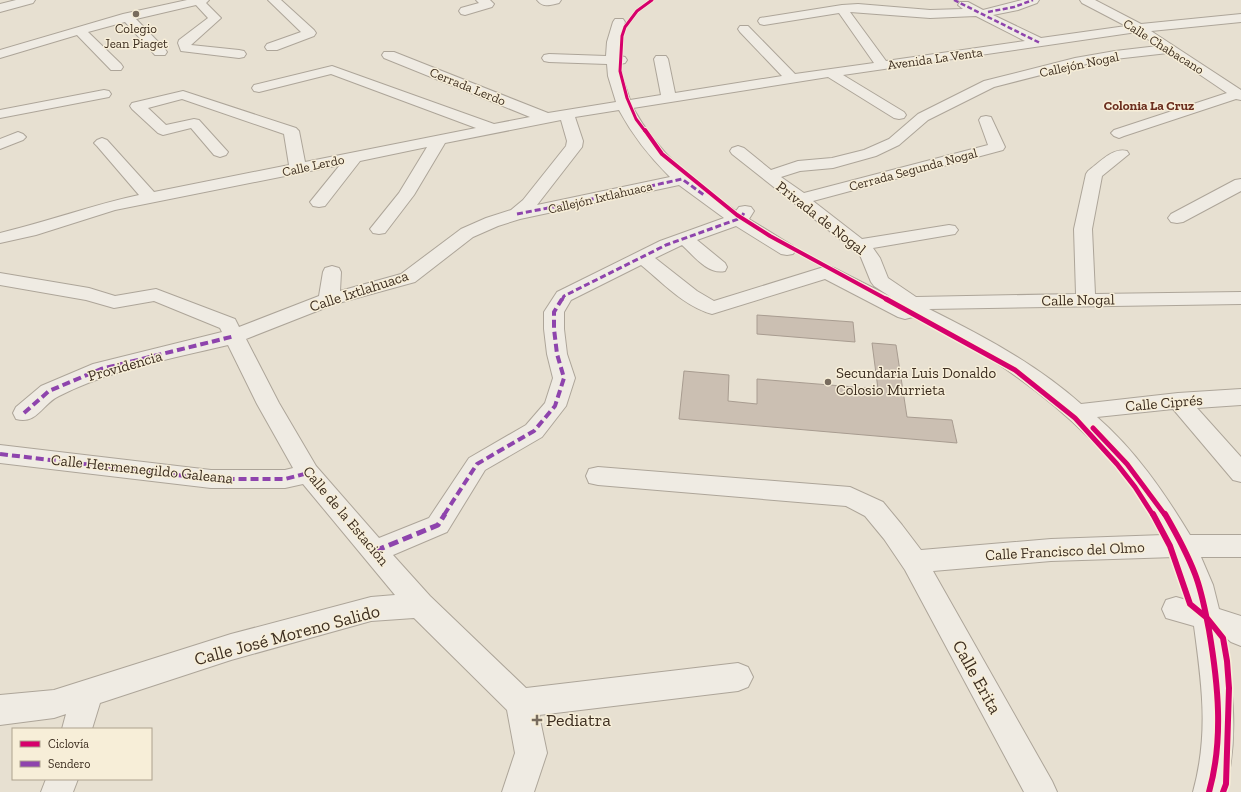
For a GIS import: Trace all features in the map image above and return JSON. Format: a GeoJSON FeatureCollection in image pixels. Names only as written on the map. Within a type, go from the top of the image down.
{"type":"FeatureCollection","features":[{"type":"Feature","properties":{"kind":"street"},"geometry":{"type":"LineString","coordinates":[[0,8],[29,0]]}},
{"type":"Feature","properties":{"kind":"street"},"geometry":{"type":"LineString","coordinates":[[272,47],[310,33],[274,0]]}},
{"type":"Feature","properties":{"kind":"street"},"geometry":{"type":"LineString","coordinates":[[466,10],[488,4],[482,0]]}},
{"type":"Feature","properties":{"kind":"street"},"geometry":{"type":"LineString","coordinates":[[543,0],[546,2],[555,0]]}},
{"type":"Feature","properties":{"kind":"street"},"geometry":{"type":"LineString","coordinates":[[954,0],[983,12],[1040,43]]}},
{"type":"Feature","properties":{"kind":"street"},"geometry":{"type":"LineString","coordinates":[[764,21],[842,9],[882,9],[907,13],[930,14],[983,12],[1014,7],[1033,0]]}},
{"type":"Feature","properties":{"kind":"street","name":"Calle Chabacano"},"geometry":{"type":"LineString","coordinates":[[1086,0],[1139,28],[1239,95]]}},
{"type":"Feature","properties":{"kind":"street"},"geometry":{"type":"LineString","coordinates":[[0,54],[127,18],[201,1],[215,18],[184,43],[186,48],[239,54]]}},
{"type":"Feature","properties":{"kind":"street"},"geometry":{"type":"LineString","coordinates":[[842,9],[882,65]]}},
{"type":"Feature","properties":{"kind":"street"},"geometry":{"type":"LineString","coordinates":[[127,18],[160,52]]}},
{"type":"Feature","properties":{"kind":"street","name":"Avenida La Venta"},"geometry":{"type":"LineString","coordinates":[[626,104],[1139,28],[1241,18]]}},
{"type":"Feature","properties":{"kind":"street"},"geometry":{"type":"LineString","coordinates":[[619,22],[613,46],[616,60],[618,90],[626,104],[631,120],[661,160],[682,179],[741,215],[787,250]]}},
{"type":"Feature","properties":{"kind":"street"},"geometry":{"type":"LineString","coordinates":[[744,29],[792,79]]}},
{"type":"Feature","properties":{"kind":"street"},"geometry":{"type":"LineString","coordinates":[[80,31],[116,67]]}},
{"type":"Feature","properties":{"kind":"street","name":"Callejón Nogal"},"geometry":{"type":"LineString","coordinates":[[768,176],[798,166],[833,162],[870,153],[894,142],[923,117],[989,84],[1075,62],[1115,55],[1170,49]]}},
{"type":"Feature","properties":{"kind":"street","name":"Cerrada Lerdo"},"geometry":{"type":"LineString","coordinates":[[390,55],[546,118]]}},
{"type":"Feature","properties":{"kind":"street"},"geometry":{"type":"LineString","coordinates":[[550,58],[616,60]]}},
{"type":"Feature","properties":{"kind":"street"},"geometry":{"type":"LineString","coordinates":[[661,59],[668,98]]}},
{"type":"Feature","properties":{"kind":"street"},"geometry":{"type":"LineString","coordinates":[[259,88],[332,70],[491,128]]}},
{"type":"Feature","properties":{"kind":"street"},"geometry":{"type":"LineString","coordinates":[[830,73],[899,115]]}},
{"type":"Feature","properties":{"kind":"street"},"geometry":{"type":"LineString","coordinates":[[0,114],[104,94]]}},
{"type":"Feature","properties":{"kind":"street"},"geometry":{"type":"LineString","coordinates":[[220,152],[194,123],[164,130],[137,106],[183,95],[291,131],[297,163]]}},
{"type":"Feature","properties":{"kind":"street"},"geometry":{"type":"LineString","coordinates":[[1119,133],[1239,95]]}},
{"type":"Feature","properties":{"kind":"street","name":"Calle Lerdo"},"geometry":{"type":"LineString","coordinates":[[0,238],[30,231],[112,206],[297,163],[355,156],[491,128],[626,104]]}},
{"type":"Feature","properties":{"kind":"street","name":"Calle Ixtlahuaca"},"geometry":{"type":"LineString","coordinates":[[235,336],[328,300],[408,278],[467,233],[492,222],[517,214],[529,204],[574,147],[575,142],[566,114]]}},
{"type":"Feature","properties":{"kind":"street","name":"Cerrada Segunda Nogal"},"geometry":{"type":"LineString","coordinates":[[801,199],[997,147],[986,120]]}},
{"type":"Feature","properties":{"kind":"street"},"geometry":{"type":"LineString","coordinates":[[0,144],[18,137]]}},
{"type":"Feature","properties":{"kind":"street"},"geometry":{"type":"LineString","coordinates":[[379,229],[406,195],[440,139]]}},
{"type":"Feature","properties":{"kind":"street"},"geometry":{"type":"LineString","coordinates":[[102,143],[150,198]]}},
{"type":"Feature","properties":{"kind":"street","name":"Privada de Nogal"},"geometry":{"type":"LineString","coordinates":[[738,151],[768,176],[801,199],[869,254],[881,282],[909,301],[907,313]]}},
{"type":"Feature","properties":{"kind":"street"},"geometry":{"type":"LineString","coordinates":[[1086,300],[1083,229],[1094,174],[1121,154]]}},
{"type":"Feature","properties":{"kind":"street"},"geometry":{"type":"LineString","coordinates":[[319,202],[355,156]]}},
{"type":"Feature","properties":{"kind":"street","name":"Callejón Ixtlahuaca"},"geometry":{"type":"LineString","coordinates":[[517,214],[553,208],[609,194],[682,179]]}},
{"type":"Feature","properties":{"kind":"street"},"geometry":{"type":"LineString","coordinates":[[1177,218],[1241,184]]}},
{"type":"Feature","properties":{"kind":"street"},"geometry":{"type":"LineString","coordinates":[[375,551],[438,525],[477,464],[534,431],[555,406],[564,378],[556,348],[554,312],[564,296],[666,245],[741,215]]}},
{"type":"Feature","properties":{"kind":"street"},"geometry":{"type":"LineString","coordinates":[[858,245],[949,230]]}},
{"type":"Feature","properties":{"kind":"street"},"geometry":{"type":"LineString","coordinates":[[684,239],[718,267]]}},
{"type":"Feature","properties":{"kind":"street"},"geometry":{"type":"LineString","coordinates":[[643,257],[690,295],[712,308],[827,272],[907,313],[1003,357],[1062,399],[1114,448],[1151,494],[1182,546],[1197,578],[1206,606],[1218,689],[1218,748],[1215,772],[1209,792]]}},
{"type":"Feature","properties":{"kind":"street"},"geometry":{"type":"LineString","coordinates":[[328,300],[332,272]]}},
{"type":"Feature","properties":{"kind":"street","name":"Calle de la Estación"},"geometry":{"type":"LineString","coordinates":[[0,278],[89,294],[114,302],[156,295],[228,324],[268,404],[308,472],[420,605]]}},
{"type":"Feature","properties":{"kind":"street","name":"Calle Nogal"},"geometry":{"type":"LineString","coordinates":[[907,313],[1086,300],[1241,298]]}},
{"type":"Feature","properties":{"kind":"street","name":"Providencia"},"geometry":{"type":"LineString","coordinates":[[24,413],[49,391],[101,369],[235,336]]}},
{"type":"Feature","properties":{"kind":"street","name":"Calle Ciprés"},"geometry":{"type":"LineString","coordinates":[[1087,410],[1178,401],[1241,397]]}},
{"type":"Feature","properties":{"kind":"street"},"geometry":{"type":"LineString","coordinates":[[1178,401],[1241,473]]}},
{"type":"Feature","properties":{"kind":"street","name":"Calle Hermenegildo Galeana"},"geometry":{"type":"LineString","coordinates":[[0,454],[211,479],[285,479],[308,472]]}},
{"type":"Feature","properties":{"kind":"street","name":"Calle Erita"},"geometry":{"type":"LineString","coordinates":[[598,476],[850,497],[874,509],[893,532],[914,562],[1041,792]]}},
{"type":"Feature","properties":{"kind":"street","name":"Calle Francisco del Olmo"},"geometry":{"type":"LineString","coordinates":[[914,562],[1051,550],[1182,546],[1241,546]]}},
{"type":"Feature","properties":{"kind":"street"},"geometry":{"type":"LineString","coordinates":[[420,605],[521,703],[531,753],[518,792]]}},
{"type":"Feature","properties":{"kind":"street","name":"Calle José Moreno Salido"},"geometry":{"type":"LineString","coordinates":[[0,710],[54,704],[231,647],[372,609],[420,605]]}},
{"type":"Feature","properties":{"kind":"street"},"geometry":{"type":"LineString","coordinates":[[1176,609],[1230,624],[1241,633]]}},
{"type":"Feature","properties":{"kind":"street"},"geometry":{"type":"LineString","coordinates":[[521,703],[738,677]]}},
{"type":"Feature","properties":{"kind":"street"},"geometry":{"type":"LineString","coordinates":[[77,728],[88,693]]}},
{"type":"Feature","properties":{"kind":"street"},"geometry":{"type":"LineString","coordinates":[[57,792],[62,780]]}},
{"type":"Feature","properties":{"kind":"building"},"geometry":{"type":"Polygon","coordinates":[[[757,315],[853,322],[855,342],[757,334],[757,315]]]}},
{"type":"Feature","properties":{"kind":"building"},"geometry":{"type":"Polygon","coordinates":[[[872,343],[896,345],[907,417],[952,420],[957,443],[679,419],[684,371],[729,375],[728,401],[757,404],[757,379],[878,389],[872,343]]]}},
{"type":"Feature","properties":{"kind":"marked path"},"geometry":{"type":"LineString","coordinates":[[954,0],[1040,43]]}},
{"type":"Feature","properties":{"kind":"marked path"},"geometry":{"type":"LineString","coordinates":[[988,12],[1014,7],[1033,0]]}},
{"type":"Feature","properties":{"kind":"marked path"},"geometry":{"type":"LineString","coordinates":[[517,214],[682,179],[704,195]]}},
{"type":"Feature","properties":{"kind":"marked path"},"geometry":{"type":"LineString","coordinates":[[375,551],[438,525],[477,464],[534,431],[555,406],[564,378],[557,354],[554,329],[554,312],[564,296],[666,245],[741,218],[745,211]]}},
{"type":"Feature","properties":{"kind":"marked path"},"geometry":{"type":"LineString","coordinates":[[24,413],[49,391],[101,369],[235,336]]}},
{"type":"Feature","properties":{"kind":"marked path"},"geometry":{"type":"LineString","coordinates":[[0,454],[211,479],[285,479],[308,473]]}},
{"type":"Feature","properties":{"kind":"cycle path"},"geometry":{"type":"LineString","coordinates":[[652,0],[637,11],[625,27],[622,36],[620,71],[627,98],[636,119],[662,154],[737,215],[770,236],[1015,370],[1075,418],[1117,464],[1135,487],[1150,509],[1170,546],[1190,604],[1207,618],[1223,638],[1227,661],[1229,688],[1226,784],[1223,792]]}},
{"type":"Feature","properties":{"kind":"cycle path"},"geometry":{"type":"LineString","coordinates":[[1093,428],[1127,464],[1159,505],[1185,550],[1203,597],[1217,684],[1218,704],[1218,734],[1214,773],[1209,792]]}},
{"type":"Feature","properties":{"kind":"place","name":"Colegio Jean Piaget"},"geometry":{"type":"Point","coordinates":[136,14]}},
{"type":"Feature","properties":{"kind":"place","name":"Secundaria Luis Donaldo Colosio Murrieta"},"geometry":{"type":"Point","coordinates":[828,382]}},
{"type":"Feature","properties":{"kind":"place","name":"Pediatra"},"geometry":{"type":"Point","coordinates":[537,720]}},
{"type":"Feature","properties":{"kind":"district","name":"Colonia La Cruz"},"geometry":{"type":"Point","coordinates":[1149,105]}}]}
